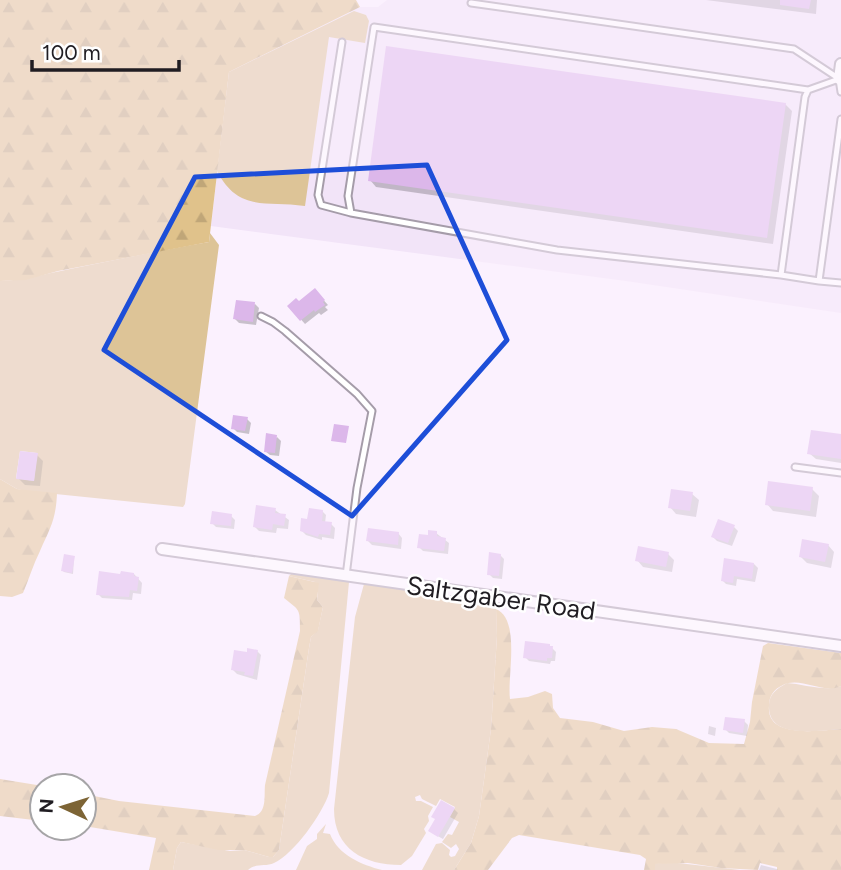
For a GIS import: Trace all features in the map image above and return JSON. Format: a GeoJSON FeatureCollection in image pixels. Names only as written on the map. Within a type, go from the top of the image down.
{"type":"FeatureCollection","features":[{"type":"Feature","properties":{"kind":"street"},"geometry":{"type":"LineString","coordinates":[[840,79],[841,64]]}},
{"type":"Feature","properties":{"kind":"street","name":"Saltzgaber Road"},"geometry":{"type":"LineString","coordinates":[[162,549],[841,646]]}},
{"type":"Feature","properties":{"kind":"lane"},"geometry":{"type":"LineString","coordinates":[[471,3],[794,49],[840,79]]}},
{"type":"Feature","properties":{"kind":"lane"},"geometry":{"type":"LineString","coordinates":[[351,213],[348,197],[374,27],[808,90],[840,79]]}},
{"type":"Feature","properties":{"kind":"lane"},"geometry":{"type":"LineString","coordinates":[[342,42],[318,195],[321,205],[351,213],[557,250],[841,283]]}},
{"type":"Feature","properties":{"kind":"lane"},"geometry":{"type":"LineString","coordinates":[[840,79],[841,92]]}},
{"type":"Feature","properties":{"kind":"lane"},"geometry":{"type":"LineString","coordinates":[[781,275],[808,90]]}},
{"type":"Feature","properties":{"kind":"lane"},"geometry":{"type":"LineString","coordinates":[[819,281],[841,119]]}},
{"type":"Feature","properties":{"kind":"lane"},"geometry":{"type":"LineString","coordinates":[[261,316],[279,327],[357,394],[372,411],[357,488],[346,576]]}},
{"type":"Feature","properties":{"kind":"lane"},"geometry":{"type":"LineString","coordinates":[[795,467],[841,473]]}},
{"type":"Feature","properties":{"kind":"highlighted area"},"geometry":{"type":"Polygon","coordinates":[[[427,165],[507,340],[352,516],[104,350],[195,177],[427,165]]]}},
{"type":"Feature","properties":{"kind":"shaded area"},"geometry":{"type":"Polygon","coordinates":[[[387,0],[841,0],[841,313],[626,281],[211,226],[229,72],[360,7],[378,7],[387,0]]]}},
{"type":"Feature","properties":{"kind":"shaded area"},"geometry":{"type":"Polygon","coordinates":[[[354,11],[366,15],[369,21],[365,43],[329,37],[305,206],[244,199],[225,184],[217,171],[229,72],[354,11]]]}},
{"type":"Feature","properties":{"kind":"shaded area"},"geometry":{"type":"Polygon","coordinates":[[[210,233],[219,245],[183,507],[26,491],[0,479],[0,281],[209,242],[210,233]],[[20,451],[16,478],[34,481],[37,453],[20,451]]]}},
{"type":"Feature","properties":{"kind":"shaded area"},"geometry":{"type":"Polygon","coordinates":[[[292,573],[346,579],[349,582],[329,793],[326,801],[299,842],[274,863],[248,870],[173,870],[177,848],[181,842],[230,851],[244,850],[269,857],[273,857],[279,850],[309,648],[311,637],[318,630],[323,607],[317,600],[315,582],[289,576],[292,573]]]}},
{"type":"Feature","properties":{"kind":"shaded area"},"geometry":{"type":"Polygon","coordinates":[[[368,582],[496,601],[497,636],[491,729],[479,816],[471,843],[454,870],[422,870],[436,844],[442,843],[450,850],[451,857],[455,856],[459,849],[456,844],[451,848],[442,842],[448,834],[452,835],[459,822],[450,817],[455,807],[440,799],[436,806],[422,799],[420,795],[415,797],[416,801],[433,807],[424,829],[426,833],[412,856],[401,865],[375,862],[354,852],[339,835],[335,823],[334,809],[355,617],[364,584],[368,582]]]}},
{"type":"Feature","properties":{"kind":"shaded area"},"geometry":{"type":"Polygon","coordinates":[[[787,683],[822,688],[841,686],[841,729],[798,731],[778,725],[772,718],[770,699],[776,690],[787,683]]]}},
{"type":"Feature","properties":{"kind":"shaded area"},"geometry":{"type":"Polygon","coordinates":[[[326,824],[323,833],[330,834],[345,853],[359,862],[382,870],[296,870],[307,846],[317,839],[317,834],[326,824]]]}},
{"type":"Feature","properties":{"kind":"shaded area"},"geometry":{"type":"Polygon","coordinates":[[[669,862],[740,870],[655,870],[655,864],[669,862]]]}},
{"type":"Feature","properties":{"kind":"green space"},"geometry":{"type":"Polygon","coordinates":[[[0,0],[356,0],[360,7],[229,72],[209,242],[58,271],[26,280],[0,281],[0,0]]]}},
{"type":"Feature","properties":{"kind":"green space"},"geometry":{"type":"Polygon","coordinates":[[[0,479],[17,489],[57,493],[52,524],[23,593],[12,597],[0,596],[0,479]]]}},
{"type":"Feature","properties":{"kind":"green space"},"geometry":{"type":"Polygon","coordinates":[[[289,576],[319,583],[317,600],[323,607],[318,631],[311,637],[309,648],[279,850],[273,857],[269,857],[244,850],[218,850],[181,842],[177,848],[173,870],[149,870],[156,838],[98,828],[98,797],[255,816],[259,814],[264,803],[265,785],[300,631],[298,611],[284,598],[289,576]]]}},
{"type":"Feature","properties":{"kind":"green space"},"geometry":{"type":"Polygon","coordinates":[[[496,609],[504,615],[511,636],[510,699],[545,691],[552,694],[553,708],[560,718],[593,722],[624,731],[652,727],[676,729],[709,743],[744,744],[763,646],[768,643],[841,653],[841,686],[827,688],[790,683],[775,691],[769,706],[770,717],[785,728],[796,731],[841,729],[841,870],[777,870],[777,867],[760,863],[758,870],[688,863],[655,864],[655,870],[644,870],[646,859],[640,855],[519,835],[512,838],[488,870],[454,870],[471,843],[479,816],[491,729],[497,636],[496,609]]]}},
{"type":"Feature","properties":{"kind":"green space"},"geometry":{"type":"Polygon","coordinates":[[[0,779],[28,784],[28,819],[0,816],[0,779]]]}},
{"type":"Feature","properties":{"kind":"building"},"geometry":{"type":"Polygon","coordinates":[[[780,0],[811,0],[809,9],[780,5],[780,0]]]}},
{"type":"Feature","properties":{"kind":"building"},"geometry":{"type":"Polygon","coordinates":[[[386,46],[786,103],[767,238],[368,181],[386,46]]]}},
{"type":"Feature","properties":{"kind":"building"},"geometry":{"type":"Polygon","coordinates":[[[315,288],[325,300],[325,305],[300,321],[287,306],[296,298],[299,301],[315,288]]]}},
{"type":"Feature","properties":{"kind":"building"},"geometry":{"type":"Polygon","coordinates":[[[236,300],[255,302],[253,322],[233,319],[236,300]]]}},
{"type":"Feature","properties":{"kind":"building"},"geometry":{"type":"Polygon","coordinates":[[[233,415],[248,417],[245,431],[231,429],[233,415]]]}},
{"type":"Feature","properties":{"kind":"building"},"geometry":{"type":"Polygon","coordinates":[[[334,424],[349,426],[346,443],[331,441],[334,424]]]}},
{"type":"Feature","properties":{"kind":"building"},"geometry":{"type":"Polygon","coordinates":[[[811,430],[841,434],[841,459],[807,454],[811,430]]]}},
{"type":"Feature","properties":{"kind":"building"},"geometry":{"type":"Polygon","coordinates":[[[266,433],[277,435],[275,453],[264,452],[266,433]]]}},
{"type":"Feature","properties":{"kind":"building"},"geometry":{"type":"Polygon","coordinates":[[[20,451],[38,453],[34,481],[16,479],[20,451]]]}},
{"type":"Feature","properties":{"kind":"building"},"geometry":{"type":"Polygon","coordinates":[[[768,481],[813,487],[810,511],[765,505],[768,481]]]}},
{"type":"Feature","properties":{"kind":"building"},"geometry":{"type":"Polygon","coordinates":[[[671,489],[693,492],[690,511],[668,508],[671,489]]]}},
{"type":"Feature","properties":{"kind":"building"},"geometry":{"type":"Polygon","coordinates":[[[256,505],[276,508],[275,513],[286,514],[284,526],[273,524],[272,530],[253,527],[256,505]]]}},
{"type":"Feature","properties":{"kind":"building"},"geometry":{"type":"Polygon","coordinates":[[[309,508],[323,510],[322,521],[332,522],[330,535],[319,534],[318,537],[300,531],[301,518],[307,519],[309,508]]]}},
{"type":"Feature","properties":{"kind":"building"},"geometry":{"type":"Polygon","coordinates":[[[212,511],[232,514],[231,526],[210,524],[212,511]]]}},
{"type":"Feature","properties":{"kind":"building"},"geometry":{"type":"Polygon","coordinates":[[[718,519],[735,525],[728,543],[711,537],[718,519]]]}},
{"type":"Feature","properties":{"kind":"building"},"geometry":{"type":"Polygon","coordinates":[[[368,528],[399,532],[398,545],[366,541],[368,528]]]}},
{"type":"Feature","properties":{"kind":"building"},"geometry":{"type":"Polygon","coordinates":[[[428,530],[437,531],[437,536],[446,538],[444,551],[417,548],[419,534],[428,535],[428,530]]]}},
{"type":"Feature","properties":{"kind":"building"},"geometry":{"type":"Polygon","coordinates":[[[802,539],[829,544],[825,562],[799,557],[802,539]]]}},
{"type":"Feature","properties":{"kind":"building"},"geometry":{"type":"Polygon","coordinates":[[[638,546],[669,552],[666,567],[635,561],[638,546]]]}},
{"type":"Feature","properties":{"kind":"building"},"geometry":{"type":"Polygon","coordinates":[[[489,552],[501,554],[499,576],[487,575],[489,552]]]}},
{"type":"Feature","properties":{"kind":"building"},"geometry":{"type":"Polygon","coordinates":[[[64,554],[75,556],[72,573],[61,571],[64,554]]]}},
{"type":"Feature","properties":{"kind":"building"},"geometry":{"type":"Polygon","coordinates":[[[724,558],[754,563],[752,579],[734,576],[733,583],[721,581],[724,558]]]}},
{"type":"Feature","properties":{"kind":"building"},"geometry":{"type":"Polygon","coordinates":[[[99,571],[134,573],[134,576],[139,577],[137,591],[130,590],[129,597],[96,595],[99,571]]]}},
{"type":"Feature","properties":{"kind":"building"},"geometry":{"type":"Polygon","coordinates":[[[525,641],[550,644],[553,646],[552,658],[547,658],[547,661],[523,658],[525,641]]]}},
{"type":"Feature","properties":{"kind":"building"},"geometry":{"type":"Polygon","coordinates":[[[247,648],[258,650],[253,676],[231,670],[234,650],[247,652],[247,648]]]}},
{"type":"Feature","properties":{"kind":"building"},"geometry":{"type":"Polygon","coordinates":[[[725,717],[745,719],[743,733],[723,730],[725,717]]]}},
{"type":"Feature","properties":{"kind":"building"},"geometry":{"type":"Polygon","coordinates":[[[441,800],[455,808],[438,837],[428,831],[435,819],[431,817],[441,800]]]}}]}
